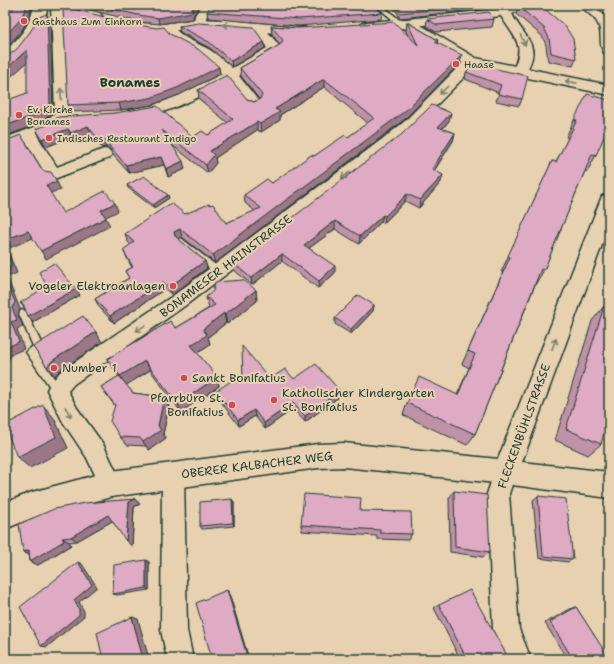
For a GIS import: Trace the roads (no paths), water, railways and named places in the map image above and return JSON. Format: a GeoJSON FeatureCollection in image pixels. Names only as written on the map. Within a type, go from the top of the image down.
{"type":"FeatureCollection","features":[{"type":"Feature","properties":{"kind":"street"},"geometry":{"type":"LineString","coordinates":[[200,23],[201,15],[208,5]]}},
{"type":"Feature","properties":{"kind":"street"},"geometry":{"type":"LineString","coordinates":[[586,5],[603,20],[606,27],[609,50]]}},
{"type":"Feature","properties":{"kind":"street"},"geometry":{"type":"LineString","coordinates":[[354,28],[403,23],[510,8],[507,19],[526,44],[525,55],[519,72]]}},
{"type":"Feature","properties":{"kind":"street"},"geometry":{"type":"LineString","coordinates":[[42,9],[46,16],[59,9],[110,20]]}},
{"type":"Feature","properties":{"kind":"street"},"geometry":{"type":"LineString","coordinates":[[5,60],[30,33],[42,9]]}},
{"type":"Feature","properties":{"kind":"street"},"geometry":{"type":"LineString","coordinates":[[5,144],[52,124],[59,119],[62,113],[59,9]]}},
{"type":"Feature","properties":{"kind":"street"},"geometry":{"type":"LineString","coordinates":[[125,24],[149,29],[168,28],[200,23],[258,28],[317,30]]}},
{"type":"Feature","properties":{"kind":"street"},"geometry":{"type":"LineString","coordinates":[[403,23],[472,62],[609,90]]}},
{"type":"Feature","properties":{"kind":"street"},"geometry":{"type":"LineString","coordinates":[[168,28],[171,35],[214,58],[232,74],[254,104]]}},
{"type":"Feature","properties":{"kind":"street"},"geometry":{"type":"LineString","coordinates":[[123,115],[138,113],[167,105],[232,74],[275,49],[258,28]]}},
{"type":"Feature","properties":{"kind":"street","name":"BONAMESER HAINSTRASSE"},"geometry":{"type":"LineString","coordinates":[[56,390],[67,378],[146,325],[219,272],[394,138],[472,62]]}},
{"type":"Feature","properties":{"kind":"street"},"geometry":{"type":"LineString","coordinates":[[59,119],[77,118]]}},
{"type":"Feature","properties":{"kind":"street"},"geometry":{"type":"LineString","coordinates":[[29,134],[54,174],[104,154]]}},
{"type":"Feature","properties":{"kind":"street","name":"FLECKENBÜHLSTRASSE"},"geometry":{"type":"LineString","coordinates":[[518,659],[506,629],[498,494],[505,472],[609,201]]}},
{"type":"Feature","properties":{"kind":"street"},"geometry":{"type":"LineString","coordinates":[[56,390],[70,415],[95,451],[111,484]]}},
{"type":"Feature","properties":{"kind":"street","name":"OBERER KALBACHER WEG"},"geometry":{"type":"LineString","coordinates":[[5,516],[32,505],[111,484],[318,456],[344,455],[609,484]]}},
{"type":"Feature","properties":{"kind":"street"},"geometry":{"type":"LineString","coordinates":[[174,476],[174,630],[180,659]]}},
{"type":"Feature","properties":{"kind":"lane"},"geometry":{"type":"LineString","coordinates":[[378,5],[403,23]]}},
{"type":"Feature","properties":{"kind":"lane"},"geometry":{"type":"LineString","coordinates":[[181,241],[219,272]]}},
{"type":"Feature","properties":{"kind":"lane"},"geometry":{"type":"LineString","coordinates":[[23,314],[38,347],[32,352],[56,390]]}},
{"type":"Feature","properties":{"kind":"place","name":"Gasthaus Zum Einhorn"},"geometry":{"type":"Point","coordinates":[24,21]}},
{"type":"Feature","properties":{"kind":"place","name":"Haase"},"geometry":{"type":"Point","coordinates":[456,64]}},
{"type":"Feature","properties":{"kind":"place","name":"Ev. Kirche Bonames"},"geometry":{"type":"Point","coordinates":[19,115]}},
{"type":"Feature","properties":{"kind":"place","name":"Indisches Restaurant Indigo"},"geometry":{"type":"Point","coordinates":[49,138]}},
{"type":"Feature","properties":{"kind":"place","name":"Vogeler Elektroanlagen"},"geometry":{"type":"Point","coordinates":[173,286]}},
{"type":"Feature","properties":{"kind":"place","name":"Number 1"},"geometry":{"type":"Point","coordinates":[54,368]}},
{"type":"Feature","properties":{"kind":"place","name":"Sankt Bonifatius"},"geometry":{"type":"Point","coordinates":[184,378]}},
{"type":"Feature","properties":{"kind":"place","name":"Katholischer Kindergarten St. Bonifatius"},"geometry":{"type":"Point","coordinates":[274,400]}},
{"type":"Feature","properties":{"kind":"place","name":"Pfarrbüro St. Bonifatius"},"geometry":{"type":"Point","coordinates":[232,405]}},
{"type":"Feature","properties":{"kind":"district","name":"Bonames"},"geometry":{"type":"Point","coordinates":[130,82]}}]}
